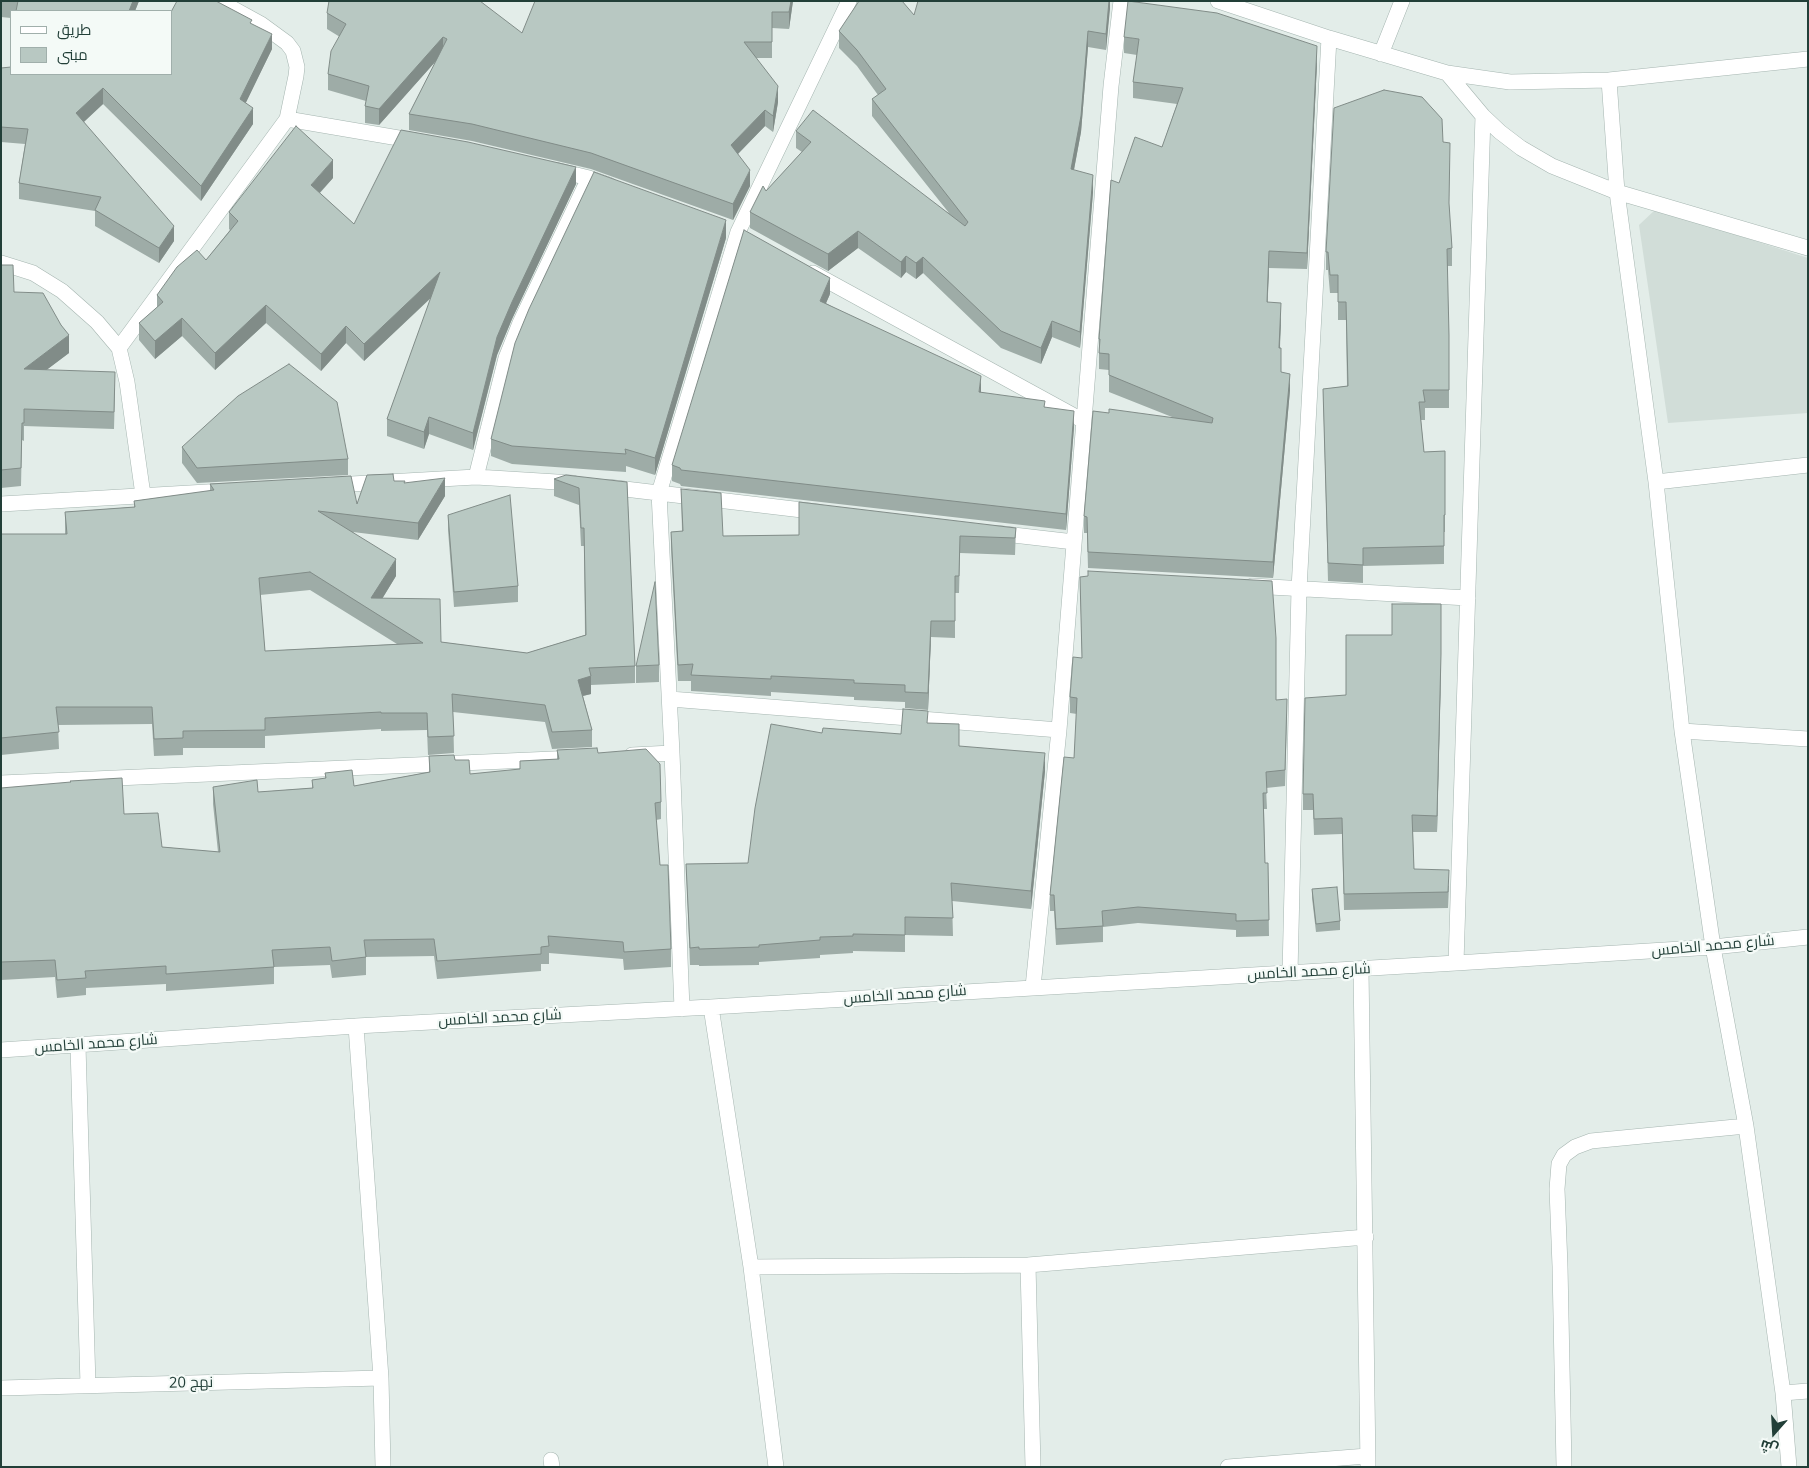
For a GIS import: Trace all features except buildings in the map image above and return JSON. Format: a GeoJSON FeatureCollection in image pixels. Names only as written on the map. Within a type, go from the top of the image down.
{"type":"FeatureCollection","features":[{"type":"Feature","properties":{"kind":"street"},"geometry":{"type":"LineString","coordinates":[[119,348],[287,119],[297,67],[293,51],[287,43],[261,24],[219,1]]}},
{"type":"Feature","properties":{"kind":"street"},"geometry":{"type":"LineString","coordinates":[[682,1009],[670,699],[659,493],[743,235],[849,1]]}},
{"type":"Feature","properties":{"kind":"street"},"geometry":{"type":"LineString","coordinates":[[1033,987],[1059,730],[1083,421],[1121,1]]}},
{"type":"Feature","properties":{"kind":"street"},"geometry":{"type":"LineString","coordinates":[[1218,1],[1329,38],[1447,73],[1510,82],[1609,80],[1808,59]]}},
{"type":"Feature","properties":{"kind":"street"},"geometry":{"type":"LineString","coordinates":[[1381,54],[1402,1]]}},
{"type":"Feature","properties":{"kind":"street"},"geometry":{"type":"LineString","coordinates":[[1290,973],[1300,588],[1329,38]]}},
{"type":"Feature","properties":{"kind":"street"},"geometry":{"type":"LineString","coordinates":[[1447,73],[1483,116],[1521,148],[1552,166],[1617,192],[1808,248]]}},
{"type":"Feature","properties":{"kind":"street"},"geometry":{"type":"LineString","coordinates":[[1609,80],[1617,192],[1656,482],[1682,731],[1713,947],[1746,1126],[1782,1393],[1789,1467]]}},
{"type":"Feature","properties":{"kind":"street"},"geometry":{"type":"LineString","coordinates":[[1456,963],[1483,116]]}},
{"type":"Feature","properties":{"kind":"street"},"geometry":{"type":"LineString","coordinates":[[287,119],[431,144]]}},
{"type":"Feature","properties":{"kind":"street"},"geometry":{"type":"LineString","coordinates":[[543,167],[589,178],[626,191]]}},
{"type":"Feature","properties":{"kind":"street"},"geometry":{"type":"LineString","coordinates":[[476,477],[506,358],[520,323],[589,178]]}},
{"type":"Feature","properties":{"kind":"street"},"geometry":{"type":"LineString","coordinates":[[720,226],[743,235]]}},
{"type":"Feature","properties":{"kind":"street"},"geometry":{"type":"LineString","coordinates":[[1,263],[33,273],[62,291],[97,322],[119,348],[127,382],[143,495]]}},
{"type":"Feature","properties":{"kind":"street"},"geometry":{"type":"LineString","coordinates":[[799,266],[1083,421]]}},
{"type":"Feature","properties":{"kind":"street"},"geometry":{"type":"LineString","coordinates":[[1656,482],[1808,465]]}},
{"type":"Feature","properties":{"kind":"street"},"geometry":{"type":"LineString","coordinates":[[320,486],[476,477],[572,483],[837,514]]}},
{"type":"Feature","properties":{"kind":"street"},"geometry":{"type":"LineString","coordinates":[[1,504],[241,490]]}},
{"type":"Feature","properties":{"kind":"street"},"geometry":{"type":"LineString","coordinates":[[985,531],[1074,542]]}},
{"type":"Feature","properties":{"kind":"street"},"geometry":{"type":"LineString","coordinates":[[1071,577],[1091,578]]}},
{"type":"Feature","properties":{"kind":"street"},"geometry":{"type":"LineString","coordinates":[[1240,585],[1468,598]]}},
{"type":"Feature","properties":{"kind":"street"},"geometry":{"type":"LineString","coordinates":[[670,699],[1059,730]]}},
{"type":"Feature","properties":{"kind":"street"},"geometry":{"type":"LineString","coordinates":[[1682,731],[1808,739]]}},
{"type":"Feature","properties":{"kind":"street"},"geometry":{"type":"LineString","coordinates":[[613,756],[672,753]]}},
{"type":"Feature","properties":{"kind":"street"},"geometry":{"type":"LineString","coordinates":[[1,784],[594,757]]}},
{"type":"Feature","properties":{"kind":"street","name":"شارع محمد الخامس"},"geometry":{"type":"LineString","coordinates":[[1,1050],[356,1026],[1362,969],[1713,947],[1808,938]]}},
{"type":"Feature","properties":{"kind":"street"},"geometry":{"type":"LineString","coordinates":[[1228,1467],[1368,1461],[1362,969]]}},
{"type":"Feature","properties":{"kind":"street"},"geometry":{"type":"LineString","coordinates":[[711,1007],[751,1267],[776,1467]]}},
{"type":"Feature","properties":{"kind":"street"},"geometry":{"type":"LineString","coordinates":[[356,1026],[380,1378],[383,1467]]}},
{"type":"Feature","properties":{"kind":"street"},"geometry":{"type":"LineString","coordinates":[[78,1046],[88,1385]]}},
{"type":"Feature","properties":{"kind":"street"},"geometry":{"type":"LineString","coordinates":[[1564,1467],[1557,1190],[1559,1164],[1564,1155],[1575,1147],[1591,1141],[1746,1126]]}},
{"type":"Feature","properties":{"kind":"street"},"geometry":{"type":"LineString","coordinates":[[751,1267],[1028,1264],[1366,1237]]}},
{"type":"Feature","properties":{"kind":"street"},"geometry":{"type":"LineString","coordinates":[[1028,1264],[1033,1467]]}},
{"type":"Feature","properties":{"kind":"street","name":"نهج 20"},"geometry":{"type":"LineString","coordinates":[[1,1388],[380,1378]]}},
{"type":"Feature","properties":{"kind":"street"},"geometry":{"type":"LineString","coordinates":[[1782,1393],[1808,1391]]}},
{"type":"Feature","properties":{"kind":"shaded area"},"geometry":{"type":"Polygon","coordinates":[[[1656,209],[1808,258],[1808,413],[1668,423],[1639,225],[1656,209]]]}}]}
